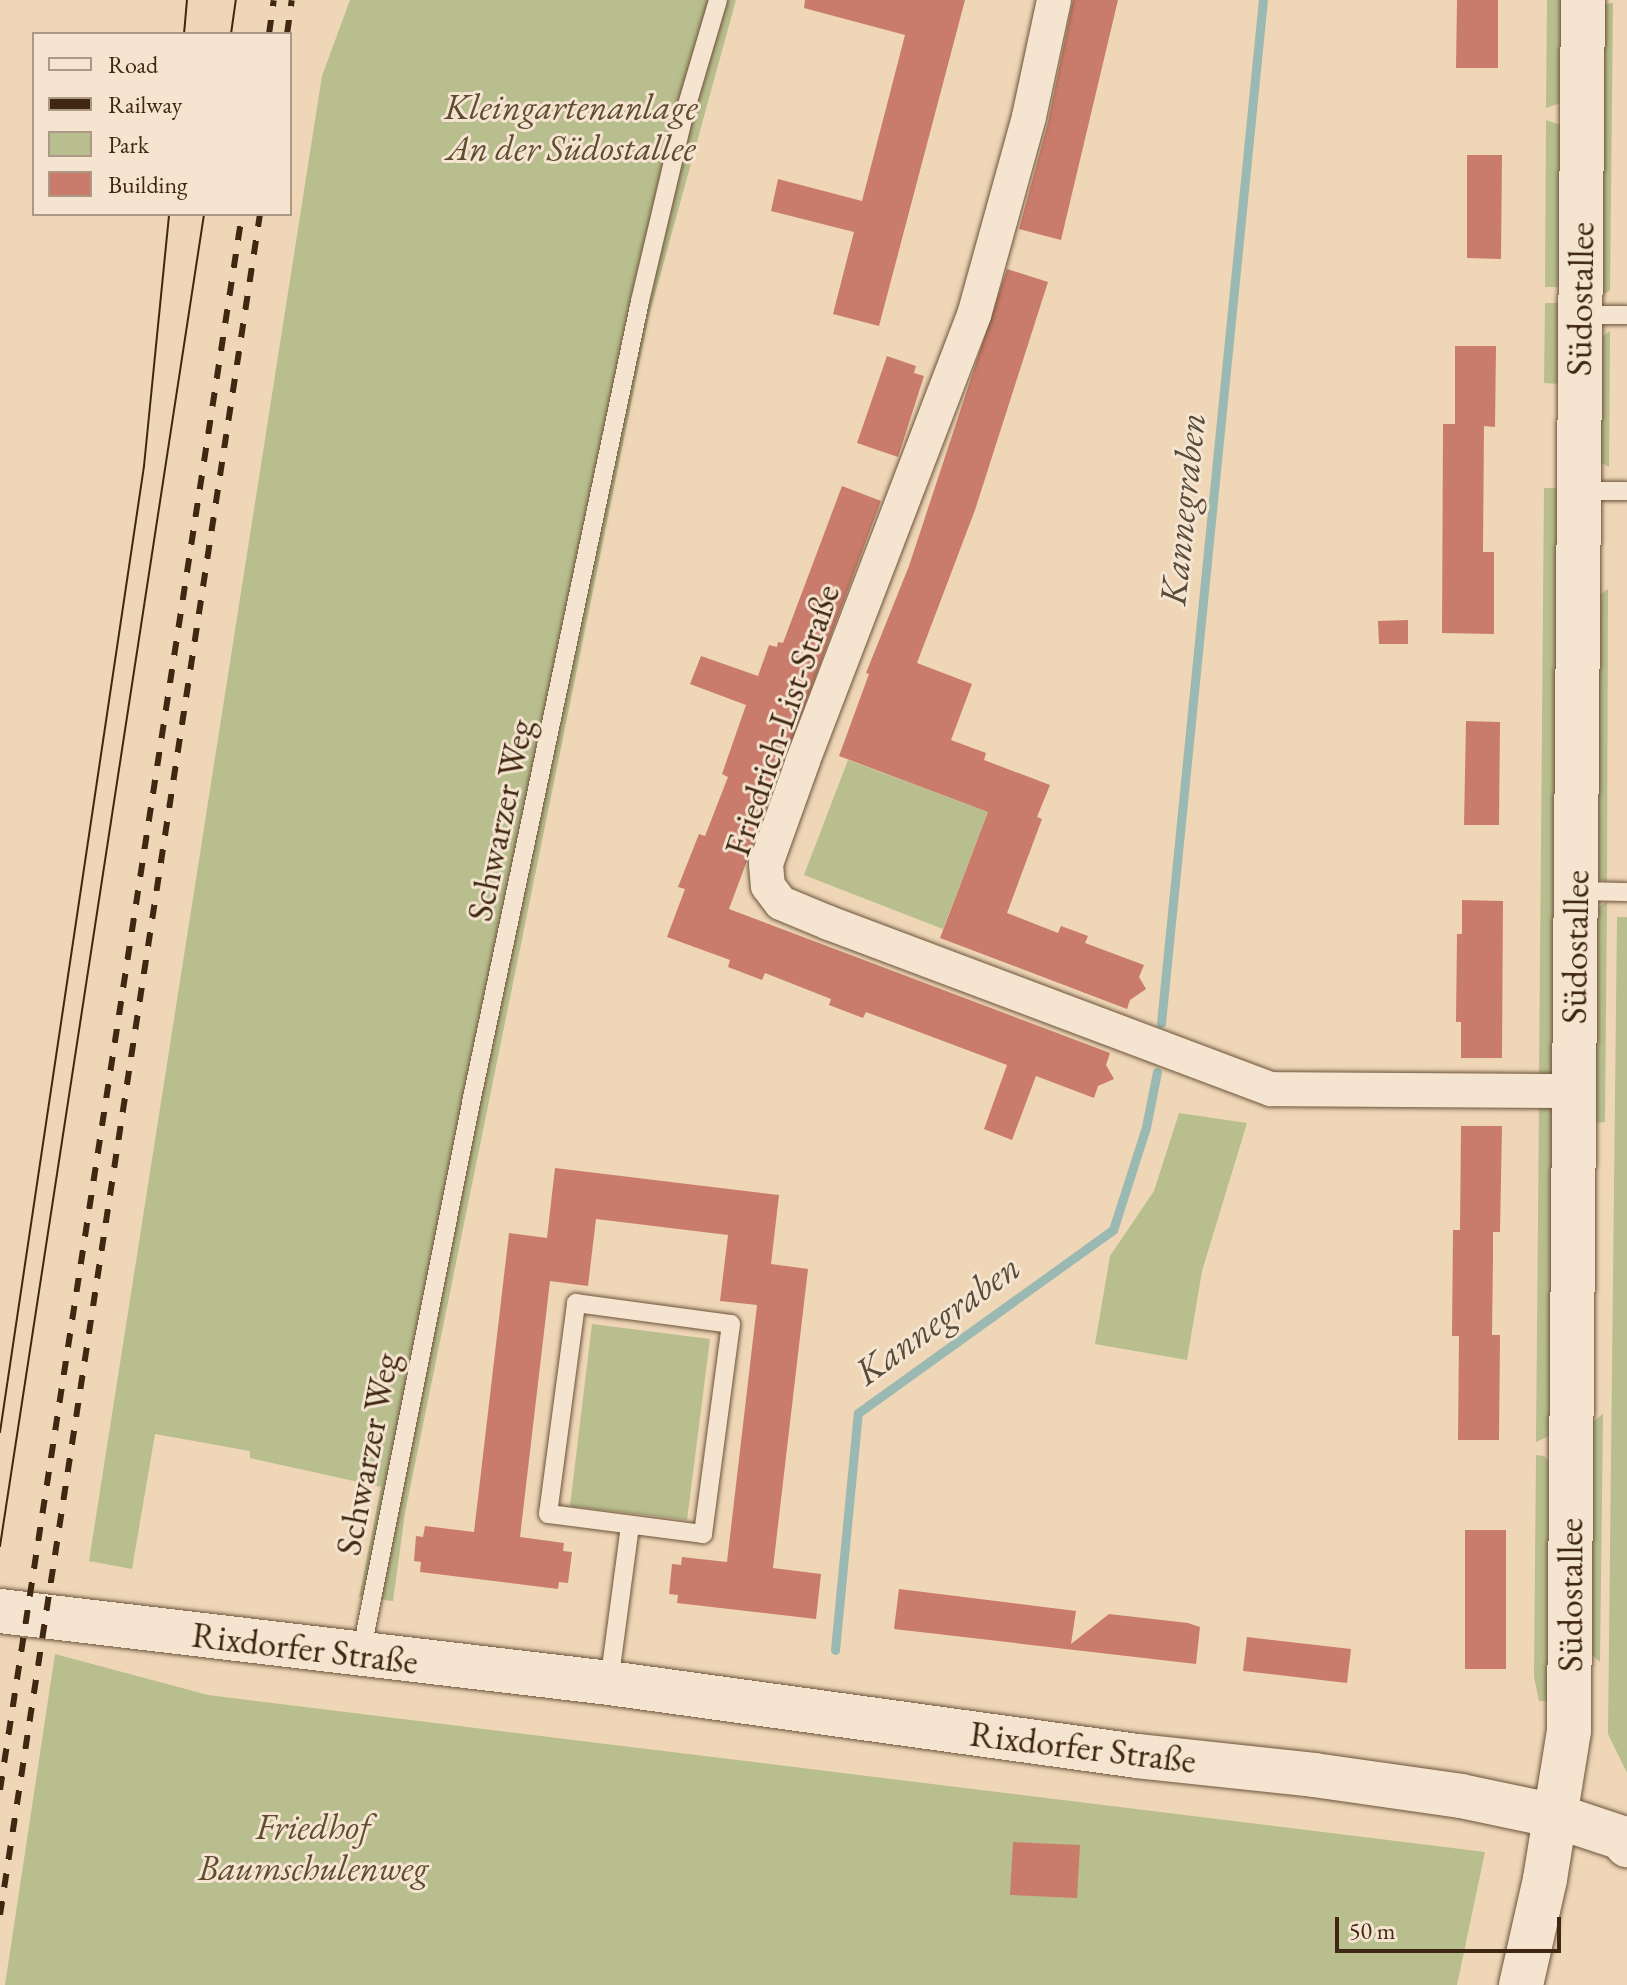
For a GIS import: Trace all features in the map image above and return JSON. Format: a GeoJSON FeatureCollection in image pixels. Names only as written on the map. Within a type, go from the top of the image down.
{"type":"FeatureCollection","features":[{"type":"Feature","properties":{"kind":"street","name":"Friedrich-List-Straße"},"geometry":{"type":"LineString","coordinates":[[1054,0],[1029,117],[974,315],[803,761],[766,864],[768,886],[781,903],[829,923],[1271,1089],[1574,1091]]}},
{"type":"Feature","properties":{"kind":"street","name":"Südostallee"},"geometry":{"type":"LineString","coordinates":[[1521,1985],[1556,1816],[1569,1730],[1583,0]]}},
{"type":"Feature","properties":{"kind":"street","name":"Rixdorfer Straße"},"geometry":{"type":"LineString","coordinates":[[0,1611],[360,1657],[609,1683],[1137,1756],[1329,1777],[1461,1796],[1556,1816]]}},
{"type":"Feature","properties":{"kind":"street"},"geometry":{"type":"LineString","coordinates":[[1556,1816],[1622,1838],[1627,1845]]}},
{"type":"Feature","properties":{"kind":"lane","name":"Schwarzer Weg"},"geometry":{"type":"LineString","coordinates":[[360,1657],[473,1093],[640,301],[684,115],[718,0]]}},
{"type":"Feature","properties":{"kind":"lane"},"geometry":{"type":"LineString","coordinates":[[1580,315],[1627,315]]}},
{"type":"Feature","properties":{"kind":"lane"},"geometry":{"type":"LineString","coordinates":[[1579,491],[1627,491]]}},
{"type":"Feature","properties":{"kind":"lane"},"geometry":{"type":"LineString","coordinates":[[1576,891],[1627,892]]}},
{"type":"Feature","properties":{"kind":"lane"},"geometry":{"type":"LineString","coordinates":[[576,1303],[731,1324],[703,1534],[630,1525],[548,1514],[576,1303]]}},
{"type":"Feature","properties":{"kind":"lane"},"geometry":{"type":"LineString","coordinates":[[609,1683],[630,1525]]}},
{"type":"Feature","properties":{"kind":"green space","name":"Kleingartenanlage An der Südostallee"},"geometry":{"type":"Polygon","coordinates":[[[350,0],[736,0],[649,316],[405,1513],[393,1601],[359,1597],[381,1487],[250,1458],[250,1451],[155,1434],[132,1569],[89,1561],[322,76],[350,0]]]}},
{"type":"Feature","properties":{"kind":"green space"},"geometry":{"type":"Polygon","coordinates":[[[1547,0],[1562,0],[1561,103],[1546,108],[1547,0]]]}},
{"type":"Feature","properties":{"kind":"green space"},"geometry":{"type":"Polygon","coordinates":[[[1613,3],[1610,290],[1601,297],[1603,4],[1613,3]]]}},
{"type":"Feature","properties":{"kind":"green space"},"geometry":{"type":"Polygon","coordinates":[[[1546,120],[1561,125],[1559,287],[1545,287],[1546,120]]]}},
{"type":"Feature","properties":{"kind":"green space"},"geometry":{"type":"Polygon","coordinates":[[[1545,303],[1559,303],[1559,384],[1544,383],[1545,303]]]}},
{"type":"Feature","properties":{"kind":"green space"},"geometry":{"type":"Polygon","coordinates":[[[1610,331],[1609,467],[1600,462],[1601,337],[1610,331]]]}},
{"type":"Feature","properties":{"kind":"green space"},"geometry":{"type":"Polygon","coordinates":[[[1544,488],[1558,488],[1553,1074],[1539,1078],[1544,488]]]}},
{"type":"Feature","properties":{"kind":"green space"},"geometry":{"type":"Polygon","coordinates":[[[1608,589],[1607,882],[1596,878],[1598,596],[1608,589]]]}},
{"type":"Feature","properties":{"kind":"green space"},"geometry":{"type":"Polygon","coordinates":[[[848,760],[988,812],[943,929],[804,875],[848,760]]]}},
{"type":"Feature","properties":{"kind":"green space"},"geometry":{"type":"Polygon","coordinates":[[[1607,901],[1605,1122],[1594,1123],[1596,909],[1607,901]]]}},
{"type":"Feature","properties":{"kind":"green space"},"geometry":{"type":"Polygon","coordinates":[[[1617,917],[1627,917],[1627,1773],[1608,1734],[1617,917]]]}},
{"type":"Feature","properties":{"kind":"green space"},"geometry":{"type":"Polygon","coordinates":[[[1539,1102],[1548,1104],[1553,1111],[1551,1435],[1536,1442],[1539,1102]]]}},
{"type":"Feature","properties":{"kind":"green space"},"geometry":{"type":"Polygon","coordinates":[[[1179,1113],[1247,1123],[1202,1271],[1187,1360],[1095,1344],[1110,1256],[1154,1191],[1179,1113]]]}},
{"type":"Feature","properties":{"kind":"green space"},"geometry":{"type":"Polygon","coordinates":[[[592,1324],[710,1339],[687,1520],[570,1506],[592,1324]]]}},
{"type":"Feature","properties":{"kind":"green space"},"geometry":{"type":"Polygon","coordinates":[[[1603,1414],[1600,1662],[1590,1653],[1592,1422],[1603,1414]]]}},
{"type":"Feature","properties":{"kind":"green space"},"geometry":{"type":"Polygon","coordinates":[[[1536,1455],[1544,1456],[1550,1462],[1548,1701],[1539,1701],[1534,1677],[1536,1455]]]}},
{"type":"Feature","properties":{"kind":"green space","name":"Friedhof Baumschulenweg"},"geometry":{"type":"Polygon","coordinates":[[[55,1654],[208,1695],[1485,1852],[1457,1985],[5,1985],[55,1654]]]}},
{"type":"Feature","properties":{"kind":"building"},"geometry":{"type":"Polygon","coordinates":[[[805,0],[965,0],[879,326],[833,314],[854,232],[771,211],[778,179],[862,201],[905,35],[804,8],[805,0]]]}},
{"type":"Feature","properties":{"kind":"building"},"geometry":{"type":"Polygon","coordinates":[[[1073,0],[1118,0],[1061,240],[1019,229],[1048,122],[1073,0]]]}},
{"type":"Feature","properties":{"kind":"building"},"geometry":{"type":"Polygon","coordinates":[[[1457,0],[1498,0],[1498,68],[1456,68],[1457,0]]]}},
{"type":"Feature","properties":{"kind":"building"},"geometry":{"type":"Polygon","coordinates":[[[1467,155],[1502,155],[1501,259],[1467,258],[1467,155]]]}},
{"type":"Feature","properties":{"kind":"building"},"geometry":{"type":"Polygon","coordinates":[[[1007,269],[1048,282],[975,510],[917,663],[972,684],[951,740],[986,753],[984,760],[1050,785],[1037,817],[1042,819],[1007,913],[1058,933],[1061,926],[1088,936],[1085,943],[1144,965],[1139,977],[1146,989],[1130,1000],[1127,1009],[940,938],[988,812],[839,756],[869,674],[866,673],[909,566],[1007,269]]]}},
{"type":"Feature","properties":{"kind":"building"},"geometry":{"type":"Polygon","coordinates":[[[1455,346],[1496,346],[1495,427],[1484,426],[1483,552],[1494,552],[1494,634],[1442,633],[1443,424],[1455,424],[1455,346]]]}},
{"type":"Feature","properties":{"kind":"building"},"geometry":{"type":"Polygon","coordinates":[[[887,356],[916,366],[914,373],[924,376],[898,457],[857,443],[887,356]]]}},
{"type":"Feature","properties":{"kind":"building"},"geometry":{"type":"Polygon","coordinates":[[[842,486],[881,501],[729,909],[1110,1053],[1106,1065],[1114,1079],[1098,1086],[1094,1098],[1036,1076],[1012,1140],[984,1129],[1007,1065],[866,1012],[863,1018],[829,1005],[831,999],[765,973],[762,980],[728,967],[730,960],[667,937],[685,889],[678,887],[699,834],[705,836],[728,777],[722,774],[746,705],[690,684],[701,656],[758,676],[769,645],[777,647],[778,642],[783,643],[842,486]]]}},
{"type":"Feature","properties":{"kind":"building"},"geometry":{"type":"Polygon","coordinates":[[[1408,620],[1408,644],[1379,644],[1378,621],[1408,620]]]}},
{"type":"Feature","properties":{"kind":"building"},"geometry":{"type":"Polygon","coordinates":[[[1466,721],[1500,722],[1499,825],[1464,825],[1466,721]]]}},
{"type":"Feature","properties":{"kind":"building"},"geometry":{"type":"Polygon","coordinates":[[[1462,900],[1503,901],[1502,1058],[1461,1058],[1461,1022],[1456,1022],[1457,934],[1462,934],[1462,900]]]}},
{"type":"Feature","properties":{"kind":"building"},"geometry":{"type":"Polygon","coordinates":[[[1461,1126],[1502,1126],[1500,1232],[1493,1232],[1492,1335],[1500,1335],[1499,1440],[1458,1440],[1459,1336],[1452,1336],[1453,1230],[1460,1230],[1461,1126]]]}},
{"type":"Feature","properties":{"kind":"building"},"geometry":{"type":"Polygon","coordinates":[[[555,1168],[779,1195],[771,1264],[808,1269],[773,1568],[821,1574],[816,1619],[677,1603],[678,1595],[669,1594],[672,1564],[681,1565],[682,1557],[727,1562],[757,1305],[720,1301],[728,1235],[596,1219],[588,1286],[550,1281],[520,1537],[564,1543],[563,1551],[572,1552],[568,1583],[559,1582],[558,1589],[420,1572],[421,1562],[414,1561],[416,1536],[423,1537],[425,1526],[474,1532],[509,1233],[547,1238],[555,1168]]]}},
{"type":"Feature","properties":{"kind":"building"},"geometry":{"type":"Polygon","coordinates":[[[1465,1530],[1506,1530],[1506,1669],[1465,1669],[1465,1530]]]}},
{"type":"Feature","properties":{"kind":"building"},"geometry":{"type":"Polygon","coordinates":[[[899,1589],[1076,1611],[1071,1644],[1109,1614],[1188,1623],[1200,1627],[1196,1664],[894,1629],[899,1589]]]}},
{"type":"Feature","properties":{"kind":"building"},"geometry":{"type":"Polygon","coordinates":[[[1247,1637],[1351,1649],[1347,1683],[1243,1671],[1247,1637]]]}},
{"type":"Feature","properties":{"kind":"building"},"geometry":{"type":"Polygon","coordinates":[[[1013,1842],[1080,1845],[1077,1898],[1010,1895],[1013,1842]]]}},
{"type":"Feature","properties":{"kind":"waterway","name":"Kannegraben"},"geometry":{"type":"LineString","coordinates":[[1161,1023],[1263,0]]}},
{"type":"Feature","properties":{"kind":"waterway","name":"Kannegraben"},"geometry":{"type":"LineString","coordinates":[[835,1650],[858,1413],[1113,1230],[1146,1127],[1157,1072]]}},
{"type":"Feature","properties":{"kind":"tram line"},"geometry":{"type":"LineString","coordinates":[[184,32],[187,0]]}},
{"type":"Feature","properties":{"kind":"tram line"},"geometry":{"type":"LineString","coordinates":[[231,32],[236,0]]}},
{"type":"Feature","properties":{"kind":"tram line"},"geometry":{"type":"LineString","coordinates":[[0,1432],[144,466],[169,216]]}},
{"type":"Feature","properties":{"kind":"tram line"},"geometry":{"type":"LineString","coordinates":[[0,1546],[204,216]]}},
{"type":"Feature","properties":{"kind":"railway"},"geometry":{"type":"LineString","coordinates":[[269,32],[274,0]]}},
{"type":"Feature","properties":{"kind":"railway"},"geometry":{"type":"LineString","coordinates":[[287,32],[292,0]]}},
{"type":"Feature","properties":{"kind":"railway"},"geometry":{"type":"LineString","coordinates":[[0,1790],[242,216]]}},
{"type":"Feature","properties":{"kind":"railway"},"geometry":{"type":"LineString","coordinates":[[0,1915],[260,216]]}}]}
